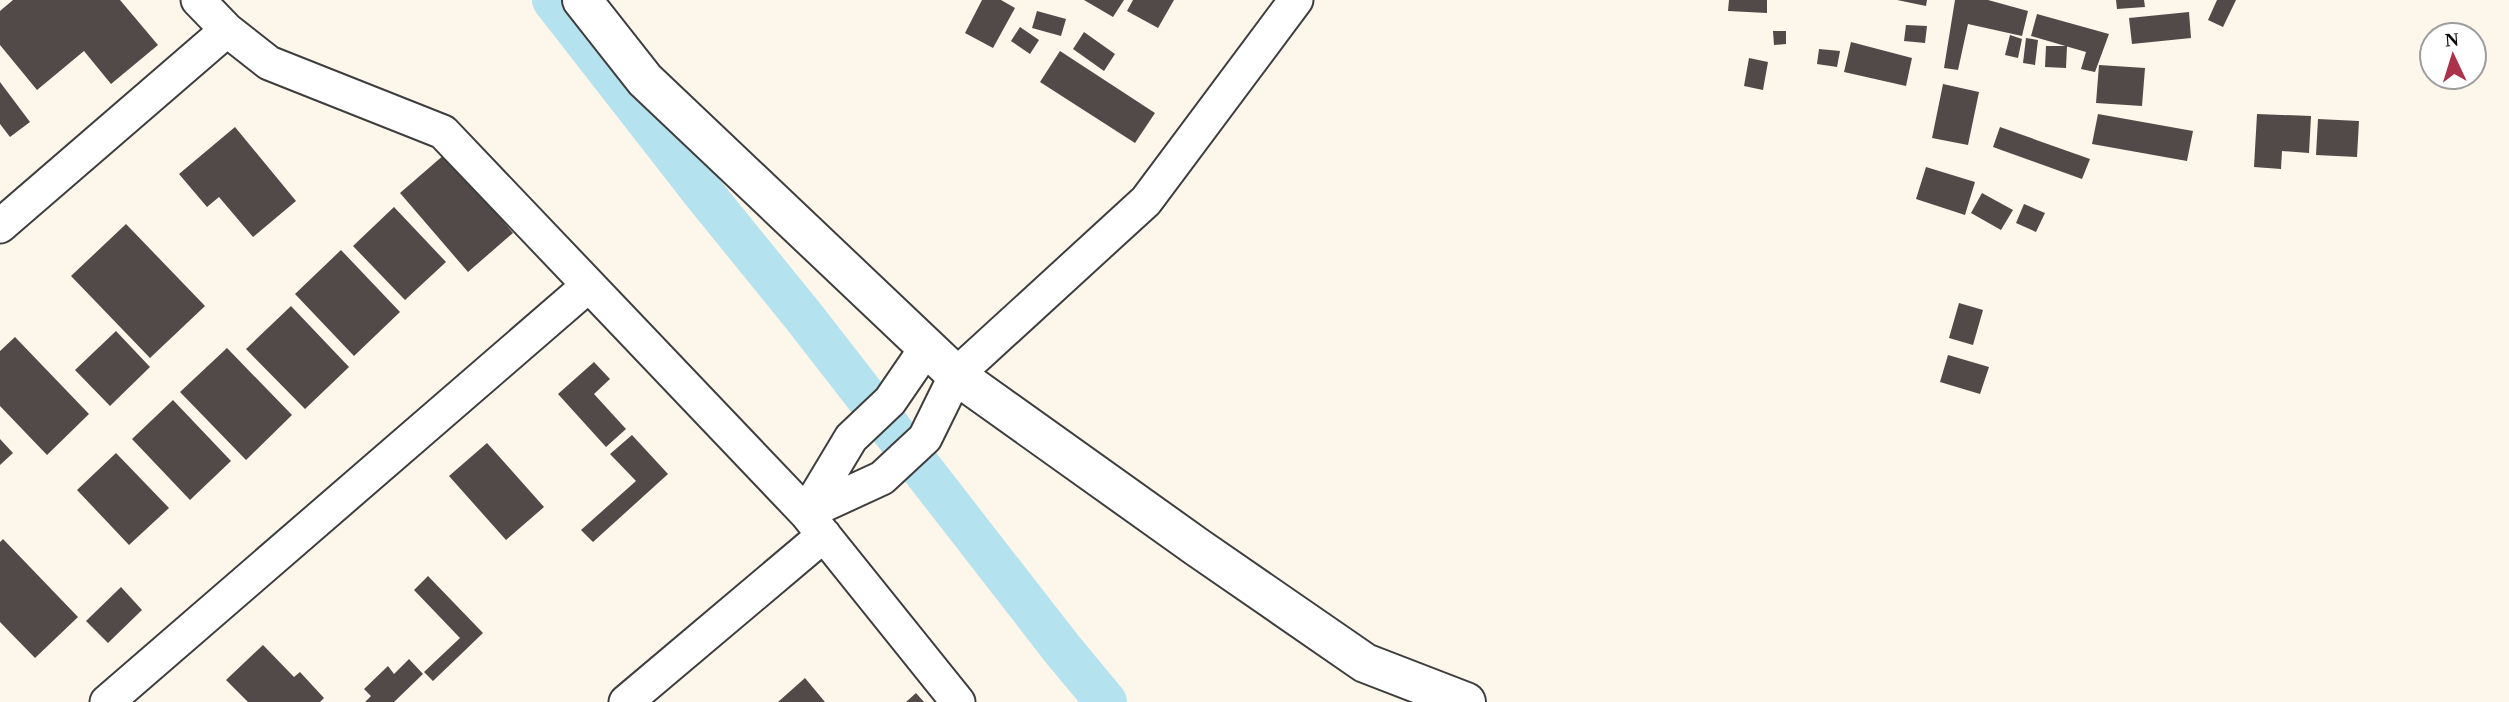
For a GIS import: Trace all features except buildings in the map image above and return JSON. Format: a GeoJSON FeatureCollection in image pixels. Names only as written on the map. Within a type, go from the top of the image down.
{"type":"FeatureCollection","features":[{"type":"Feature","properties":{"kind":"street"},"geometry":{"type":"LineString","coordinates":[[198,0],[228,30],[269,63],[443,132],[815,524],[958,702]]}},
{"type":"Feature","properties":{"kind":"street"},"geometry":{"type":"LineString","coordinates":[[582,0],[645,80],[956,374],[1197,547],[1365,663],[1466,702]]}},
{"type":"Feature","properties":{"kind":"street"},"geometry":{"type":"LineString","coordinates":[[626,702],[815,524],[882,478],[925,438],[956,374],[1146,201],[1296,0]]}},
{"type":"Feature","properties":{"kind":"street"},"geometry":{"type":"LineString","coordinates":[[0,226],[228,30]]}},
{"type":"Feature","properties":{"kind":"street"},"geometry":{"type":"LineString","coordinates":[[107,702],[589,285]]}},
{"type":"Feature","properties":{"kind":"street"},"geometry":{"type":"LineString","coordinates":[[815,524],[851,438],[890,401],[927,347]]}},
{"type":"Feature","properties":{"kind":"waterway"},"geometry":{"type":"LineString","coordinates":[[553,0],[1106,702]]}}]}
